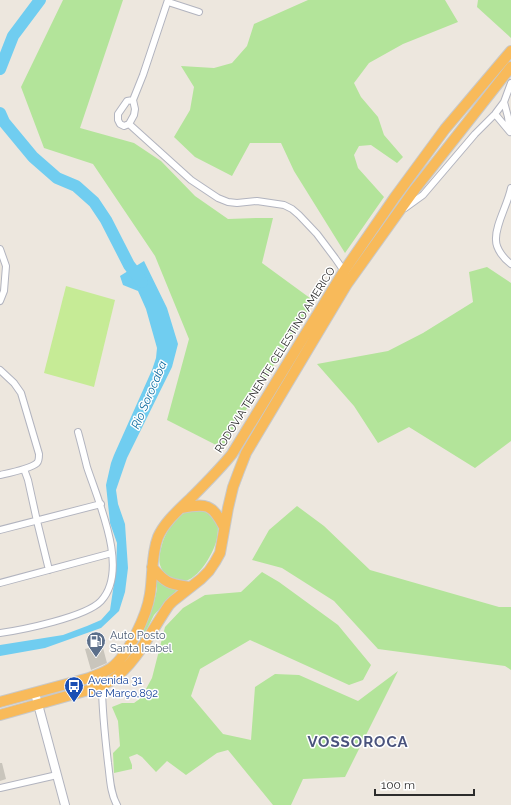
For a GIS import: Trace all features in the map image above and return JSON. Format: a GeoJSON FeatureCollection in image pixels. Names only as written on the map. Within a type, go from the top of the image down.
{"type":"FeatureCollection","features":[{"type":"Feature","properties":{"kind":"highway","name":"RODOVIA TENENTE CELESTINO AMERICO"},"geometry":{"type":"LineString","coordinates":[[0,702],[89,678],[111,668],[118,661],[128,648],[146,611],[150,594],[152,567],[158,538],[165,526],[220,469],[232,454],[344,271],[395,197],[445,129],[511,51]]}},
{"type":"Feature","properties":{"kind":"highway","name":"RODOVIA TENENTE CELESTINO AMERICO"},"geometry":{"type":"LineString","coordinates":[[0,715],[92,689],[113,679],[130,663],[169,604],[209,571],[220,553],[233,487],[246,453],[347,284],[397,213],[511,67]]}},
{"type":"Feature","properties":{"kind":"highway"},"geometry":{"type":"LineString","coordinates":[[181,508],[196,505],[206,506],[217,514],[224,527]]}},
{"type":"Feature","properties":{"kind":"highway"},"geometry":{"type":"LineString","coordinates":[[152,567],[167,582],[190,587]]}},
{"type":"Feature","properties":{"kind":"main road"},"geometry":{"type":"LineString","coordinates":[[35,693],[65,805]]}},
{"type":"Feature","properties":{"kind":"street"},"geometry":{"type":"LineString","coordinates":[[133,100],[127,101],[118,114],[120,124],[124,126],[129,124],[134,115],[135,109],[133,100],[168,1],[199,12]]}},
{"type":"Feature","properties":{"kind":"street"},"geometry":{"type":"LineString","coordinates":[[397,213],[423,195],[475,134],[495,114],[504,102],[511,83]]}},
{"type":"Feature","properties":{"kind":"street"},"geometry":{"type":"LineString","coordinates":[[504,102],[510,134]]}},
{"type":"Feature","properties":{"kind":"street"},"geometry":{"type":"LineString","coordinates":[[495,114],[510,134]]}},
{"type":"Feature","properties":{"kind":"street"},"geometry":{"type":"LineString","coordinates":[[129,124],[191,180],[218,198],[228,202],[237,203],[257,201],[284,205],[292,209],[317,234],[344,271]]}},
{"type":"Feature","properties":{"kind":"street"},"geometry":{"type":"LineString","coordinates":[[511,188],[510,196],[498,227],[496,241],[499,251],[511,264]]}},
{"type":"Feature","properties":{"kind":"street"},"geometry":{"type":"LineString","coordinates":[[0,249],[6,266],[4,291],[0,301]]}},
{"type":"Feature","properties":{"kind":"street"},"geometry":{"type":"LineString","coordinates":[[0,370],[14,383],[21,393],[40,454],[38,462],[24,469],[0,475]]}},
{"type":"Feature","properties":{"kind":"street"},"geometry":{"type":"LineString","coordinates":[[0,633],[55,621],[85,611],[100,602],[108,592],[112,577],[112,553],[107,524],[87,467],[78,432]]}},
{"type":"Feature","properties":{"kind":"street"},"geometry":{"type":"LineString","coordinates":[[24,469],[28,480],[49,570]]}},
{"type":"Feature","properties":{"kind":"street"},"geometry":{"type":"LineString","coordinates":[[0,530],[101,504]]}},
{"type":"Feature","properties":{"kind":"street"},"geometry":{"type":"LineString","coordinates":[[0,582],[112,553]]}},
{"type":"Feature","properties":{"kind":"street"},"geometry":{"type":"LineString","coordinates":[[102,685],[105,732],[111,784],[113,798],[117,805]]}},
{"type":"Feature","properties":{"kind":"street"},"geometry":{"type":"LineString","coordinates":[[0,788],[57,775]]}},
{"type":"Feature","properties":{"kind":"green space"},"geometry":{"type":"Polygon","coordinates":[[[63,0],[123,0],[80,128],[134,143],[161,161],[195,196],[228,219],[273,218],[262,263],[314,301],[222,448],[167,420],[189,339],[155,256],[93,164],[44,148],[21,87],[63,0]]]}},
{"type":"Feature","properties":{"kind":"green space"},"geometry":{"type":"Polygon","coordinates":[[[308,0],[445,0],[458,22],[403,44],[369,63],[354,83],[361,97],[378,117],[384,135],[403,157],[397,163],[371,145],[359,146],[354,155],[358,168],[384,197],[345,253],[294,171],[281,143],[250,143],[232,176],[195,157],[174,137],[190,110],[194,87],[181,66],[214,68],[232,63],[247,46],[254,24],[308,0]]]}},
{"type":"Feature","properties":{"kind":"green space"},"geometry":{"type":"Polygon","coordinates":[[[478,0],[511,0],[511,38],[477,7],[478,0]]]}},
{"type":"Feature","properties":{"kind":"green space"},"geometry":{"type":"Polygon","coordinates":[[[487,267],[511,283],[511,441],[475,468],[409,427],[378,443],[354,406],[317,364],[388,351],[423,333],[473,302],[469,272],[487,267]]]}},
{"type":"Feature","properties":{"kind":"green space"},"geometry":{"type":"Polygon","coordinates":[[[66,286],[115,300],[94,387],[44,373],[66,286]]]}},
{"type":"Feature","properties":{"kind":"green space"},"geometry":{"type":"Polygon","coordinates":[[[297,506],[324,526],[370,570],[499,607],[511,607],[511,670],[505,666],[378,649],[334,601],[282,568],[252,560],[269,530],[297,506]]]}},
{"type":"Feature","properties":{"kind":"green space"},"geometry":{"type":"Polygon","coordinates":[[[190,509],[209,511],[218,523],[216,544],[200,571],[189,580],[179,581],[172,579],[163,572],[159,562],[160,553],[163,541],[170,527],[181,515],[190,509]]]}},
{"type":"Feature","properties":{"kind":"green space"},"geometry":{"type":"Polygon","coordinates":[[[262,572],[279,582],[338,625],[371,665],[363,680],[349,685],[250,640],[200,669],[191,696],[223,734],[251,740],[255,687],[275,674],[299,675],[358,701],[398,671],[345,777],[303,779],[291,805],[273,805],[228,750],[217,753],[186,775],[167,761],[156,772],[142,757],[137,754],[129,757],[132,769],[114,773],[113,753],[120,746],[118,721],[112,707],[122,703],[134,703],[141,698],[152,678],[165,627],[183,608],[205,595],[241,592],[262,572]]]}},
{"type":"Feature","properties":{"kind":"green space"},"geometry":{"type":"Polygon","coordinates":[[[156,576],[168,587],[177,590],[154,615],[136,651],[110,678],[41,700],[39,694],[97,679],[147,620],[157,589],[156,576]]]}},
{"type":"Feature","properties":{"kind":"water"},"geometry":{"type":"Polygon","coordinates":[[[144,261],[167,308],[178,344],[172,367],[127,458],[116,490],[118,504],[125,524],[128,568],[125,592],[119,611],[101,628],[45,648],[0,656],[0,645],[63,635],[101,620],[110,610],[116,570],[117,543],[110,523],[106,485],[114,455],[152,370],[156,358],[157,348],[146,309],[138,291],[123,285],[120,276],[144,261]]]}},
{"type":"Feature","properties":{"kind":"building","name":"Auto Posto Santa Isabel"},"geometry":{"type":"Polygon","coordinates":[[[93,647],[94,651],[103,648],[107,663],[91,670],[85,649],[93,647]]]}},
{"type":"Feature","properties":{"kind":"building"},"geometry":{"type":"Polygon","coordinates":[[[0,763],[2,763],[6,779],[0,781],[0,763]]]}},
{"type":"Feature","properties":{"kind":"waterway","name":"Rio Sorocaba"},"geometry":{"type":"LineString","coordinates":[[0,69],[13,36],[40,0]]}},
{"type":"Feature","properties":{"kind":"waterway","name":"Rio Sorocaba"},"geometry":{"type":"LineString","coordinates":[[0,113],[4,122],[33,157],[57,178],[76,186],[94,202],[106,220],[129,265],[142,282]]}},
{"type":"Feature","properties":{"kind":"place","name":"Auto Posto Santa Isabel"},"geometry":{"type":"Point","coordinates":[96,658]}},
{"type":"Feature","properties":{"kind":"place","name":"Avenida 31 De Março,892"},"geometry":{"type":"Point","coordinates":[74,703]}},
{"type":"Feature","properties":{"kind":"district","name":"VOSSOROCA"},"geometry":{"type":"Point","coordinates":[358,742]}}]}
